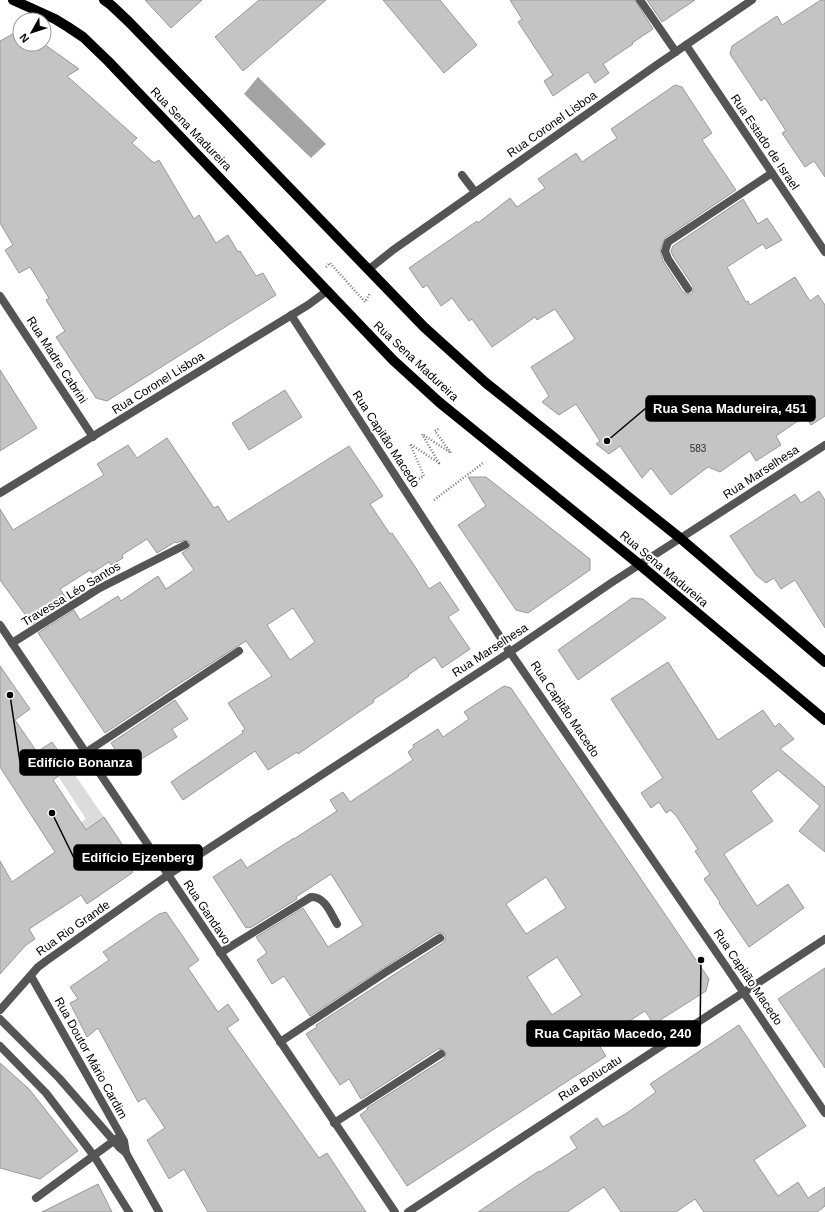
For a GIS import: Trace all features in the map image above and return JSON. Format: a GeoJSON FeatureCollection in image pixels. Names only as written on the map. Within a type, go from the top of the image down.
{"type":"FeatureCollection","features":[{"type":"Feature","properties":{"kind":"main road","name":"Rua Sena Madureira"},"geometry":{"type":"LineString","coordinates":[[13,0],[68,27],[82,37],[108,61],[393,360],[439,402],[640,565],[825,720]]}},
{"type":"Feature","properties":{"kind":"main road"},"geometry":{"type":"LineString","coordinates":[[104,0],[129,22],[424,327],[486,383],[680,538],[825,662]]}},
{"type":"Feature","properties":{"kind":"street"},"geometry":{"type":"LineString","coordinates":[[640,0],[676,52]]}},
{"type":"Feature","properties":{"kind":"street","name":"Rua Coronel Lisboa"},"geometry":{"type":"LineString","coordinates":[[368,270],[393,250],[475,192],[686,44],[752,0]]}},
{"type":"Feature","properties":{"kind":"street","name":"Rua Estado de Israel"},"geometry":{"type":"LineString","coordinates":[[686,44],[825,252]]}},
{"type":"Feature","properties":{"kind":"street"},"geometry":{"type":"LineString","coordinates":[[688,289],[665,251],[668,242],[772,173]]}},
{"type":"Feature","properties":{"kind":"street"},"geometry":{"type":"LineString","coordinates":[[462,175],[475,192]]}},
{"type":"Feature","properties":{"kind":"street","name":"Rua Coronel Lisboa"},"geometry":{"type":"LineString","coordinates":[[0,493],[291,315],[327,291]]}},
{"type":"Feature","properties":{"kind":"street","name":"Rua Madre Cabrini"},"geometry":{"type":"LineString","coordinates":[[0,296],[93,437]]}},
{"type":"Feature","properties":{"kind":"street","name":"Rua Capitão Macedo"},"geometry":{"type":"LineString","coordinates":[[291,315],[510,652],[825,1113]]}},
{"type":"Feature","properties":{"kind":"street","name":"Rua Marselhesa"},"geometry":{"type":"LineString","coordinates":[[168,875],[510,652],[680,538],[825,445]]}},
{"type":"Feature","properties":{"kind":"street","name":"Travessa Léo Santos"},"geometry":{"type":"LineString","coordinates":[[12,643],[98,589],[185,545]]}},
{"type":"Feature","properties":{"kind":"street","name":"Rua Gandavo"},"geometry":{"type":"LineString","coordinates":[[0,625],[395,1212]]}},
{"type":"Feature","properties":{"kind":"street"},"geometry":{"type":"LineString","coordinates":[[85,753],[239,651]]}},
{"type":"Feature","properties":{"kind":"street","name":"Rua Rio Grande"},"geometry":{"type":"LineString","coordinates":[[0,1010],[38,967],[168,875]]}},
{"type":"Feature","properties":{"kind":"street"},"geometry":{"type":"LineString","coordinates":[[220,953],[311,897],[316,896],[323,901],[337,924]]}},
{"type":"Feature","properties":{"kind":"street"},"geometry":{"type":"LineString","coordinates":[[280,1042],[440,938]]}},
{"type":"Feature","properties":{"kind":"street","name":"Rua Botucatu"},"geometry":{"type":"LineString","coordinates":[[408,1212],[825,939]]}},
{"type":"Feature","properties":{"kind":"street","name":"Rua Doutor Mário Cardim"},"geometry":{"type":"LineString","coordinates":[[31,976],[118,1138]]}},
{"type":"Feature","properties":{"kind":"street","name":"Rua Doutor Mário Cardim"},"geometry":{"type":"LineString","coordinates":[[0,1019],[118,1138],[126,1144],[126,1153],[159,1212]]}},
{"type":"Feature","properties":{"kind":"street"},"geometry":{"type":"LineString","coordinates":[[0,1046],[46,1093],[94,1156],[129,1212]]}},
{"type":"Feature","properties":{"kind":"street"},"geometry":{"type":"LineString","coordinates":[[334,1123],[441,1054]]}},
{"type":"Feature","properties":{"kind":"street"},"geometry":{"type":"LineString","coordinates":[[36,1198],[118,1138]]}},
{"type":"Feature","properties":{"kind":"path"},"geometry":{"type":"LineString","coordinates":[[327,265],[330,263],[365,302],[368,298]]}},
{"type":"Feature","properties":{"kind":"path"},"geometry":{"type":"LineString","coordinates":[[419,479],[424,476],[410,444],[439,463],[422,434],[451,453],[435,431],[440,428]]}},
{"type":"Feature","properties":{"kind":"path"},"geometry":{"type":"LineString","coordinates":[[434,500],[483,463]]}},
{"type":"Feature","properties":{"kind":"shaded area"},"geometry":{"type":"Polygon","coordinates":[[[258,77],[326,144],[311,158],[244,94],[258,77]]]}},
{"type":"Feature","properties":{"kind":"shaded area"},"geometry":{"type":"Polygon","coordinates":[[[70,768],[104,817],[65,845],[60,836],[86,819],[58,776],[70,768]]]}},
{"type":"Feature","properties":{"kind":"building"},"geometry":{"type":"Polygon","coordinates":[[[145,0],[202,0],[171,28],[145,0]]]}},
{"type":"Feature","properties":{"kind":"building"},"geometry":{"type":"Polygon","coordinates":[[[259,0],[326,0],[243,71],[215,37],[259,0]]]}},
{"type":"Feature","properties":{"kind":"building"},"geometry":{"type":"Polygon","coordinates":[[[383,0],[440,0],[477,45],[444,73],[383,0]]]}},
{"type":"Feature","properties":{"kind":"building"},"geometry":{"type":"Polygon","coordinates":[[[510,0],[635,0],[653,29],[603,64],[609,73],[595,83],[588,72],[553,96],[544,81],[553,75],[518,22],[522,19],[510,0]]]}},
{"type":"Feature","properties":{"kind":"building"},"geometry":{"type":"Polygon","coordinates":[[[647,0],[695,0],[662,22],[647,0]]]}},
{"type":"Feature","properties":{"kind":"building"},"geometry":{"type":"Polygon","coordinates":[[[821,0],[825,0],[825,177],[814,161],[805,167],[782,133],[786,131],[765,98],[761,101],[730,54],[732,46],[777,16],[782,25],[821,0]]]}},
{"type":"Feature","properties":{"kind":"building"},"geometry":{"type":"Polygon","coordinates":[[[12,34],[12,52],[52,52],[52,50],[79,69],[67,76],[137,138],[132,143],[154,163],[159,160],[194,219],[199,215],[216,243],[228,235],[238,252],[240,251],[256,276],[263,273],[276,295],[107,401],[96,398],[56,337],[65,331],[46,300],[49,298],[30,267],[19,273],[5,250],[13,245],[0,223],[0,41],[12,34]]]}},
{"type":"Feature","properties":{"kind":"building"},"geometry":{"type":"Polygon","coordinates":[[[675,85],[682,87],[712,133],[702,140],[736,190],[665,238],[660,250],[663,261],[683,292],[686,294],[691,294],[693,291],[693,286],[673,256],[671,251],[673,246],[743,199],[758,224],[767,218],[782,240],[766,249],[763,244],[727,267],[746,302],[748,301],[750,305],[795,277],[810,301],[818,295],[825,305],[825,416],[811,425],[805,416],[776,436],[781,445],[756,461],[750,451],[720,472],[708,467],[671,495],[651,468],[642,478],[620,446],[609,454],[596,444],[600,441],[576,404],[559,415],[542,402],[549,396],[531,367],[575,339],[555,309],[537,320],[535,317],[492,347],[472,319],[469,321],[452,298],[441,306],[427,285],[423,288],[409,268],[477,221],[478,223],[510,198],[517,207],[545,188],[538,179],[576,153],[582,162],[617,138],[611,129],[675,85]]]}},
{"type":"Feature","properties":{"kind":"building"},"geometry":{"type":"Polygon","coordinates":[[[0,370],[37,428],[0,451],[0,370]]]}},
{"type":"Feature","properties":{"kind":"building"},"geometry":{"type":"Polygon","coordinates":[[[285,390],[302,417],[249,450],[232,423],[285,390]]]}},
{"type":"Feature","properties":{"kind":"building"},"geometry":{"type":"Polygon","coordinates":[[[167,438],[214,508],[218,506],[228,522],[349,446],[383,496],[370,504],[390,534],[392,533],[429,589],[440,582],[459,610],[448,617],[470,649],[442,668],[435,657],[373,700],[374,702],[298,754],[297,752],[268,770],[255,751],[183,800],[171,782],[243,733],[242,731],[245,729],[228,703],[272,676],[246,641],[105,733],[38,633],[74,610],[80,620],[118,596],[121,601],[158,576],[166,589],[194,570],[182,553],[189,548],[190,542],[185,540],[175,542],[157,553],[147,539],[122,555],[123,558],[111,565],[109,562],[92,573],[90,570],[60,589],[68,601],[32,624],[0,580],[0,509],[13,530],[104,475],[97,464],[128,445],[137,458],[167,438]],[[293,608],[267,625],[290,660],[315,642],[293,608]]]}},
{"type":"Feature","properties":{"kind":"building"},"geometry":{"type":"Polygon","coordinates":[[[468,477],[486,477],[590,559],[590,570],[528,613],[516,610],[458,525],[486,506],[468,477]]]}},
{"type":"Feature","properties":{"kind":"building"},"geometry":{"type":"Polygon","coordinates":[[[819,491],[825,500],[825,628],[795,580],[781,589],[774,578],[766,583],[756,575],[730,536],[795,494],[801,503],[819,491]]]}},
{"type":"Feature","properties":{"kind":"building"},"geometry":{"type":"Polygon","coordinates":[[[632,598],[643,599],[666,618],[578,680],[558,650],[632,598]]]}},
{"type":"Feature","properties":{"kind":"building"},"geometry":{"type":"Polygon","coordinates":[[[668,662],[718,740],[763,710],[775,727],[779,723],[794,739],[780,749],[825,787],[825,852],[799,831],[820,806],[778,770],[751,791],[773,821],[724,854],[757,906],[788,884],[804,908],[749,947],[704,879],[710,874],[695,851],[698,849],[675,814],[671,810],[666,813],[659,802],[651,808],[641,793],[663,778],[611,699],[668,662]]]}},
{"type":"Feature","properties":{"kind":"building"},"geometry":{"type":"Polygon","coordinates":[[[0,666],[30,709],[15,720],[37,752],[52,742],[70,768],[53,780],[86,830],[104,817],[134,862],[132,873],[87,904],[81,895],[29,929],[35,939],[26,945],[0,974],[0,861],[12,882],[55,852],[0,767],[0,666]]]}},
{"type":"Feature","properties":{"kind":"building"},"geometry":{"type":"Polygon","coordinates":[[[504,686],[511,688],[709,979],[706,991],[654,1024],[645,1011],[597,1042],[606,1056],[407,1186],[360,1115],[368,1109],[367,1108],[444,1059],[446,1054],[445,1051],[438,1049],[361,1099],[349,1079],[340,1085],[306,1034],[317,1027],[316,1025],[443,943],[445,940],[445,935],[442,933],[437,933],[310,1016],[284,976],[272,984],[257,960],[267,953],[256,937],[303,908],[328,947],[363,925],[331,874],[296,897],[297,899],[250,928],[246,928],[213,877],[241,859],[247,868],[337,811],[330,800],[343,792],[350,802],[413,760],[408,752],[414,747],[413,745],[438,729],[443,737],[469,719],[464,712],[504,686]],[[546,877],[506,904],[526,934],[566,908],[546,877]],[[557,957],[527,977],[552,1015],[582,995],[557,957]]]}},
{"type":"Feature","properties":{"kind":"building"},"geometry":{"type":"Polygon","coordinates":[[[175,700],[188,719],[172,729],[177,737],[127,768],[111,743],[175,700]]]}},
{"type":"Feature","properties":{"kind":"building"},"geometry":{"type":"Polygon","coordinates":[[[166,912],[199,960],[188,968],[218,1012],[228,1004],[239,1020],[227,1028],[319,1158],[327,1153],[366,1212],[208,1212],[184,1169],[169,1179],[147,1140],[165,1128],[145,1098],[138,1102],[98,1028],[87,1037],[70,1003],[78,999],[70,987],[109,960],[103,952],[159,914],[166,912]]]}},
{"type":"Feature","properties":{"kind":"building"},"geometry":{"type":"Polygon","coordinates":[[[825,968],[825,1068],[778,999],[825,968]]]}},
{"type":"Feature","properties":{"kind":"building"},"geometry":{"type":"Polygon","coordinates":[[[739,1025],[806,1126],[754,1160],[778,1196],[798,1182],[808,1198],[825,1187],[825,1206],[817,1212],[704,1212],[695,1199],[676,1212],[621,1212],[604,1187],[567,1212],[478,1212],[539,1171],[540,1172],[577,1148],[570,1137],[597,1118],[603,1127],[627,1113],[656,1092],[650,1084],[739,1025]]]}},
{"type":"Feature","properties":{"kind":"building"},"geometry":{"type":"Polygon","coordinates":[[[0,1063],[29,1089],[78,1151],[40,1179],[0,1168],[0,1063]]]}},
{"type":"Feature","properties":{"kind":"building"},"geometry":{"type":"Polygon","coordinates":[[[98,1184],[112,1212],[42,1212],[98,1184]]]}},
{"type":"Feature","properties":{"kind":"place","name":"Rua Sena Madureira, 451"},"geometry":{"type":"Point","coordinates":[607,441]}},
{"type":"Feature","properties":{"kind":"place","name":"Edifício Bonanza"},"geometry":{"type":"Point","coordinates":[10,695]}},
{"type":"Feature","properties":{"kind":"place","name":"Edifício Ejzenberg"},"geometry":{"type":"Point","coordinates":[52,813]}},
{"type":"Feature","properties":{"kind":"place","name":"Rua Capitão Macedo, 240"},"geometry":{"type":"Point","coordinates":[701,960]}}]}
